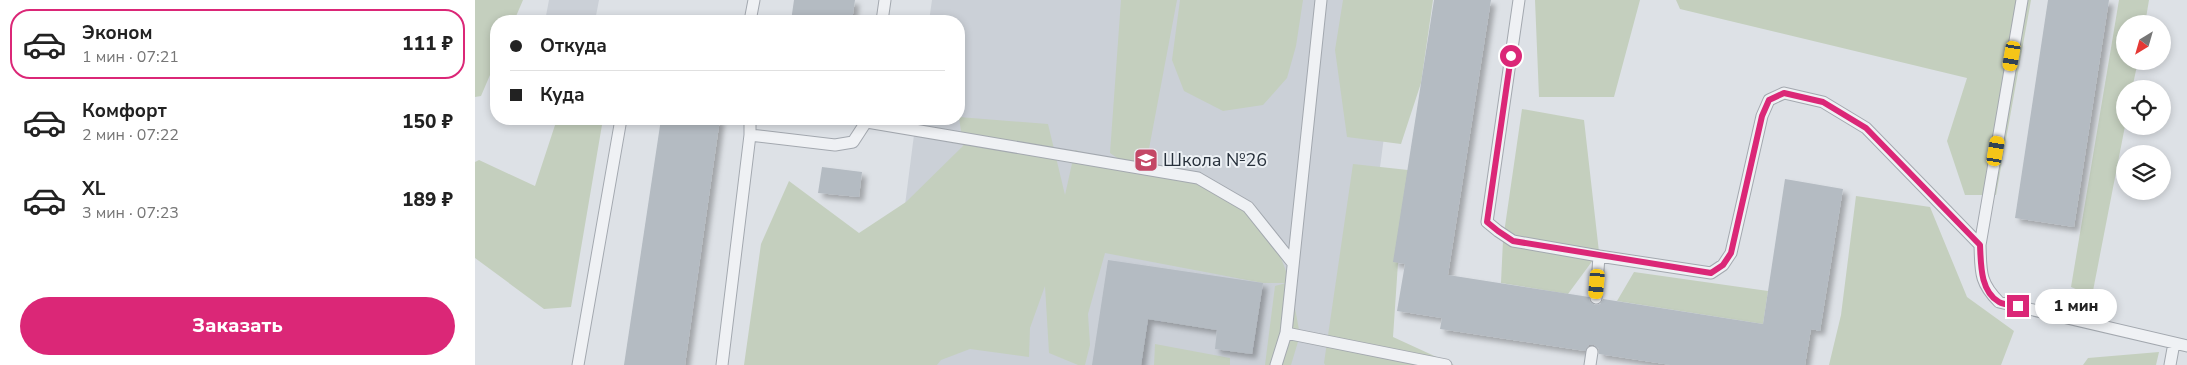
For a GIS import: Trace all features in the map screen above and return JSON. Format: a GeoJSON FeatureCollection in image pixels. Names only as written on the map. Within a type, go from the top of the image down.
{"type":"FeatureCollection","features":[{"type":"Feature","properties":{"kind":"lane"},"geometry":{"type":"LineString","coordinates":[[751,15],[754,0]]}},
{"type":"Feature","properties":{"kind":"lane"},"geometry":{"type":"LineString","coordinates":[[883,15],[885,0]]}},
{"type":"Feature","properties":{"kind":"lane"},"geometry":{"type":"LineString","coordinates":[[1277,365],[1286,333],[1321,0]]}},
{"type":"Feature","properties":{"kind":"lane"},"geometry":{"type":"LineString","coordinates":[[1519,0],[1487,222],[1513,241],[1711,273],[1723,265],[1731,253],[1762,116],[1769,100],[1784,93],[1823,102],[1866,128],[1980,245]]}},
{"type":"Feature","properties":{"kind":"lane"},"geometry":{"type":"LineString","coordinates":[[2022,0],[1980,245],[1982,275],[1987,290],[1999,302],[2187,346]]}},
{"type":"Feature","properties":{"kind":"lane"},"geometry":{"type":"LineString","coordinates":[[578,365],[620,125]]}},
{"type":"Feature","properties":{"kind":"lane"},"geometry":{"type":"LineString","coordinates":[[722,365],[750,125]]}},
{"type":"Feature","properties":{"kind":"lane"},"geometry":{"type":"LineString","coordinates":[[750,135],[835,145],[853,142],[864,125]]}},
{"type":"Feature","properties":{"kind":"lane"},"geometry":{"type":"LineString","coordinates":[[895,125],[1197,178],[1248,207],[1292,262]]}},
{"type":"Feature","properties":{"kind":"lane"},"geometry":{"type":"LineString","coordinates":[[1596,298],[1599,256]]}},
{"type":"Feature","properties":{"kind":"lane"},"geometry":{"type":"LineString","coordinates":[[1286,333],[1445,365]]}},
{"type":"Feature","properties":{"kind":"lane"},"geometry":{"type":"LineString","coordinates":[[2171,365],[2174,343]]}},
{"type":"Feature","properties":{"kind":"lane"},"geometry":{"type":"LineString","coordinates":[[1590,365],[1592,352]]}},
{"type":"Feature","properties":{"kind":"shaded area"},"geometry":{"type":"Polygon","coordinates":[[[549,0],[599,0],[596,15],[546,15],[549,0]]]}},
{"type":"Feature","properties":{"kind":"shaded area","name":"Школа №26"},"geometry":{"type":"Polygon","coordinates":[[[932,0],[1402,0],[1354,365],[764,365],[898,260],[915,125],[965,125],[965,15],[930,15],[932,0]]]}},
{"type":"Feature","properties":{"kind":"green space"},"geometry":{"type":"Polygon","coordinates":[[[475,0],[523,0],[517,15],[490,15],[490,75],[481,96],[475,97],[475,0]]]}},
{"type":"Feature","properties":{"kind":"green space"},"geometry":{"type":"Polygon","coordinates":[[[1121,0],[1177,0],[1145,170],[1224,188],[1274,239],[1290,282],[1300,335],[1291,365],[1265,365],[1275,286],[1286,283],[1263,283],[1105,253],[1088,314],[1090,345],[1085,365],[1078,365],[1049,353],[1045,286],[1030,328],[1029,357],[970,349],[941,360],[937,365],[744,365],[761,244],[789,181],[859,233],[906,202],[963,146],[960,125],[965,125],[965,117],[1048,124],[1065,195],[1075,150],[1130,167],[1110,153],[1121,0]]]}},
{"type":"Feature","properties":{"kind":"green space"},"geometry":{"type":"Polygon","coordinates":[[[1180,0],[1303,0],[1296,46],[1287,78],[1263,105],[1223,111],[1184,91],[1172,60],[1180,0]]]}},
{"type":"Feature","properties":{"kind":"green space"},"geometry":{"type":"Polygon","coordinates":[[[1343,0],[1433,0],[1421,83],[1401,144],[1347,137],[1335,50],[1343,0]]]}},
{"type":"Feature","properties":{"kind":"green space"},"geometry":{"type":"Polygon","coordinates":[[[1535,0],[1640,0],[1614,97],[1539,97],[1535,0]]]}},
{"type":"Feature","properties":{"kind":"green space"},"geometry":{"type":"Polygon","coordinates":[[[1676,0],[2031,0],[1996,195],[1965,195],[1947,141],[1967,78],[1680,9],[1676,0]]]}},
{"type":"Feature","properties":{"kind":"green space"},"geometry":{"type":"Polygon","coordinates":[[[2119,0],[2149,0],[2146,15],[2116,15],[2119,0]]]}},
{"type":"Feature","properties":{"kind":"green space"},"geometry":{"type":"Polygon","coordinates":[[[2116,18],[2116,70],[2136,70],[2134,80],[2116,80],[2116,135],[2123,135],[2121,145],[2116,145],[2116,172],[2092,296],[2071,287],[2116,18]]]}},
{"type":"Feature","properties":{"kind":"green space"},"geometry":{"type":"Polygon","coordinates":[[[1522,109],[1584,120],[1599,252],[1568,294],[1501,283],[1503,240],[1522,109]]]}},
{"type":"Feature","properties":{"kind":"green space"},"geometry":{"type":"Polygon","coordinates":[[[555,125],[602,125],[571,307],[544,309],[475,258],[475,162],[479,160],[535,186],[555,125]]]}},
{"type":"Feature","properties":{"kind":"green space"},"geometry":{"type":"Polygon","coordinates":[[[1353,164],[1408,170],[1398,263],[1393,337],[1454,365],[1325,365],[1353,164]]]}},
{"type":"Feature","properties":{"kind":"green space"},"geometry":{"type":"Polygon","coordinates":[[[1856,196],[1930,207],[1967,297],[2014,331],[2001,365],[1829,365],[1841,315],[1856,196]]]}},
{"type":"Feature","properties":{"kind":"green space"},"geometry":{"type":"Polygon","coordinates":[[[1634,272],[1768,291],[1763,324],[1617,301],[1634,272]]]}},
{"type":"Feature","properties":{"kind":"green space"},"geometry":{"type":"Polygon","coordinates":[[[1155,344],[1230,358],[1230,365],[1154,365],[1155,344]]]}},
{"type":"Feature","properties":{"kind":"green space"},"geometry":{"type":"Polygon","coordinates":[[[2159,352],[2156,365],[2083,365],[2088,358],[2159,352]]]}},
{"type":"Feature","properties":{"kind":"building"},"geometry":{"type":"Polygon","coordinates":[[[794,0],[855,0],[853,15],[792,15],[794,0]]]}},
{"type":"Feature","properties":{"kind":"building"},"geometry":{"type":"Polygon","coordinates":[[[1434,0],[1491,0],[1448,275],[1589,297],[1590,302],[1595,305],[1600,304],[1603,299],[1763,324],[1785,179],[1843,189],[1820,331],[1811,329],[1805,365],[1671,365],[1599,354],[1599,349],[1594,345],[1589,345],[1585,351],[1440,329],[1442,318],[1397,311],[1405,264],[1393,262],[1434,0]]]}},
{"type":"Feature","properties":{"kind":"building"},"geometry":{"type":"Polygon","coordinates":[[[2048,0],[2109,0],[2074,227],[2015,218],[2048,0]]]}},
{"type":"Feature","properties":{"kind":"building"},"geometry":{"type":"Polygon","coordinates":[[[660,125],[719,125],[685,365],[624,365],[660,125]]]}},
{"type":"Feature","properties":{"kind":"building"},"geometry":{"type":"Polygon","coordinates":[[[822,167],[862,172],[859,197],[818,193],[822,167]]]}},
{"type":"Feature","properties":{"kind":"building"},"geometry":{"type":"Polygon","coordinates":[[[1108,260],[1263,283],[1252,354],[1215,349],[1217,330],[1148,319],[1141,365],[1092,365],[1108,260]]]}},
{"type":"Feature","properties":{"kind":"place","name":"Школа №26"},"geometry":{"type":"Point","coordinates":[1146,160]}},
{"type":"Feature","properties":{"kind":"route"},"geometry":{"type":"LineString","coordinates":[[1511,56],[1487,222],[1513,241],[1711,273],[1723,265],[1731,253],[1762,116],[1769,100],[1784,93],[1823,102],[1866,128],[1980,245],[1982,275],[1987,290],[1999,302],[2018,306]]}}]}
